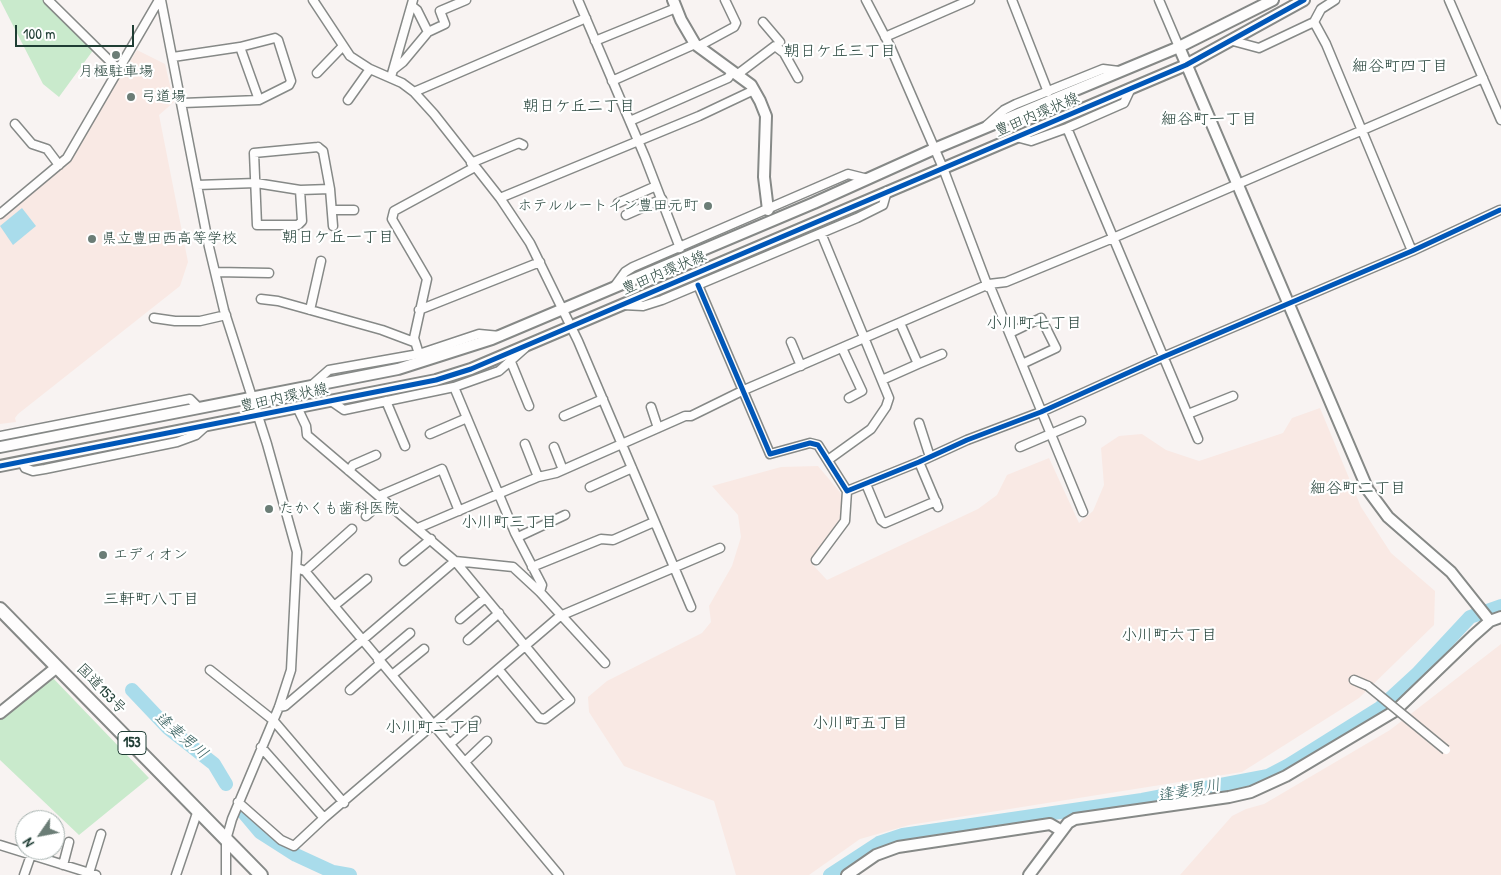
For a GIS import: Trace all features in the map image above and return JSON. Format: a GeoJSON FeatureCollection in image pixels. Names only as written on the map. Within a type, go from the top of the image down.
{"type":"FeatureCollection","features":[{"type":"Feature","properties":{"kind":"highway","name":"国道153号"},"geometry":{"type":"LineString","coordinates":[[1,609],[261,875]]}},
{"type":"Feature","properties":{"kind":"street"},"geometry":{"type":"LineString","coordinates":[[48,0],[120,71]]}},
{"type":"Feature","properties":{"kind":"street"},"geometry":{"type":"LineString","coordinates":[[0,214],[67,158],[120,71],[160,0]]}},
{"type":"Feature","properties":{"kind":"street"},"geometry":{"type":"LineString","coordinates":[[160,0],[183,103],[197,185],[226,315],[296,543],[297,568],[290,670],[279,707],[238,802],[226,840],[226,875]]}},
{"type":"Feature","properties":{"kind":"street"},"geometry":{"type":"LineString","coordinates":[[313,0],[350,56],[370,69],[393,73],[434,114],[500,198],[540,262],[603,400],[691,607]]}},
{"type":"Feature","properties":{"kind":"street"},"geometry":{"type":"LineString","coordinates":[[393,73],[428,32],[445,24],[440,10],[466,0]]}},
{"type":"Feature","properties":{"kind":"street"},"geometry":{"type":"LineString","coordinates":[[578,0],[630,121],[680,248]]}},
{"type":"Feature","properties":{"kind":"street"},"geometry":{"type":"LineString","coordinates":[[612,80],[697,45],[734,27],[736,24],[725,0]]}},
{"type":"Feature","properties":{"kind":"street"},"geometry":{"type":"LineString","coordinates":[[866,0],[890,46],[943,168],[989,286],[1083,512]]}},
{"type":"Feature","properties":{"kind":"street"},"geometry":{"type":"LineString","coordinates":[[885,37],[961,2],[970,0]]}},
{"type":"Feature","properties":{"kind":"street"},"geometry":{"type":"LineString","coordinates":[[1012,0],[1048,92]]}},
{"type":"Feature","properties":{"kind":"street"},"geometry":{"type":"LineString","coordinates":[[1159,0],[1368,490],[1388,517],[1442,562],[1488,619]]}},
{"type":"Feature","properties":{"kind":"street","name":"豊田内環状線"},"geometry":{"type":"LineString","coordinates":[[0,447],[252,396],[398,369],[501,336],[934,149],[1179,47],[1273,0]]}},
{"type":"Feature","properties":{"kind":"street","name":"豊田内環状線"},"geometry":{"type":"LineString","coordinates":[[0,466],[436,380],[470,369],[1186,64],[1233,41],[1304,0]]}},
{"type":"Feature","properties":{"kind":"street"},"geometry":{"type":"LineString","coordinates":[[1233,41],[1259,48],[1314,22],[1321,9],[1335,0]]}},
{"type":"Feature","properties":{"kind":"street"},"geometry":{"type":"LineString","coordinates":[[1449,0],[1501,120]]}},
{"type":"Feature","properties":{"kind":"street"},"geometry":{"type":"LineString","coordinates":[[412,3],[428,32]]}},
{"type":"Feature","properties":{"kind":"street"},"geometry":{"type":"LineString","coordinates":[[393,73],[412,3]]}},
{"type":"Feature","properties":{"kind":"street"},"geometry":{"type":"LineString","coordinates":[[596,41],[674,4],[697,45],[735,73],[754,90],[766,116],[764,177],[768,210]]}},
{"type":"Feature","properties":{"kind":"street"},"geometry":{"type":"LineString","coordinates":[[414,92],[586,18]]}},
{"type":"Feature","properties":{"kind":"street"},"geometry":{"type":"LineString","coordinates":[[763,22],[780,42],[798,78]]}},
{"type":"Feature","properties":{"kind":"street"},"geometry":{"type":"LineString","coordinates":[[1314,22],[1326,44],[1412,251]]}},
{"type":"Feature","properties":{"kind":"street"},"geometry":{"type":"LineString","coordinates":[[173,57],[240,47],[274,38],[279,42],[290,83],[259,100],[183,103]]}},
{"type":"Feature","properties":{"kind":"street"},"geometry":{"type":"LineString","coordinates":[[630,121],[728,78],[780,42]]}},
{"type":"Feature","properties":{"kind":"street"},"geometry":{"type":"LineString","coordinates":[[317,73],[343,46]]}},
{"type":"Feature","properties":{"kind":"street"},"geometry":{"type":"LineString","coordinates":[[240,47],[259,100]]}},
{"type":"Feature","properties":{"kind":"street"},"geometry":{"type":"LineString","coordinates":[[348,100],[370,69]]}},
{"type":"Feature","properties":{"kind":"street"},"geometry":{"type":"LineString","coordinates":[[983,129],[1004,110],[1103,69],[1121,72]]}},
{"type":"Feature","properties":{"kind":"street"},"geometry":{"type":"LineString","coordinates":[[418,528],[538,477],[563,470],[685,416],[691,416],[744,390],[864,338],[989,286],[1006,282],[1113,238],[1483,78]]}},
{"type":"Feature","properties":{"kind":"street"},"geometry":{"type":"LineString","coordinates":[[1016,137],[1031,140],[1067,128],[1124,103],[1131,88]]}},
{"type":"Feature","properties":{"kind":"street"},"geometry":{"type":"LineString","coordinates":[[500,198],[638,142],[754,90]]}},
{"type":"Feature","properties":{"kind":"street"},"geometry":{"type":"LineString","coordinates":[[15,124],[32,144],[47,149],[59,165]]}},
{"type":"Feature","properties":{"kind":"street"},"geometry":{"type":"LineString","coordinates":[[1067,128],[1198,439]]}},
{"type":"Feature","properties":{"kind":"street"},"geometry":{"type":"LineString","coordinates":[[419,354],[414,342],[427,278],[392,219],[394,211],[473,165],[519,142],[523,145]]}},
{"type":"Feature","properties":{"kind":"street"},"geometry":{"type":"LineString","coordinates":[[300,190],[301,223],[259,226],[256,223],[254,153],[318,148],[323,151],[333,210],[333,226]]}},
{"type":"Feature","properties":{"kind":"street"},"geometry":{"type":"LineString","coordinates":[[614,287],[625,272],[848,174],[868,179]]}},
{"type":"Feature","properties":{"kind":"street"},"geometry":{"type":"LineString","coordinates":[[197,185],[256,183],[300,190],[330,189]]}},
{"type":"Feature","properties":{"kind":"street"},"geometry":{"type":"LineString","coordinates":[[618,203],[656,186]]}},
{"type":"Feature","properties":{"kind":"street"},"geometry":{"type":"LineString","coordinates":[[623,305],[643,306],[822,233],[883,205],[887,191]]}},
{"type":"Feature","properties":{"kind":"street"},"geometry":{"type":"LineString","coordinates":[[626,215],[662,199]]}},
{"type":"Feature","properties":{"kind":"street"},"geometry":{"type":"LineString","coordinates":[[333,210],[354,210]]}},
{"type":"Feature","properties":{"kind":"street"},"geometry":{"type":"LineString","coordinates":[[847,491],[930,458],[968,440],[1041,412],[1412,251],[1500,210]]}},
{"type":"Feature","properties":{"kind":"street"},"geometry":{"type":"LineString","coordinates":[[725,240],[736,224]]}},
{"type":"Feature","properties":{"kind":"street"},"geometry":{"type":"LineString","coordinates":[[822,233],[889,398],[878,421],[871,429],[828,460]]}},
{"type":"Feature","properties":{"kind":"street"},"geometry":{"type":"LineString","coordinates":[[771,241],[785,245],[793,244]]}},
{"type":"Feature","properties":{"kind":"street"},"geometry":{"type":"LineString","coordinates":[[746,264],[757,247]]}},
{"type":"Feature","properties":{"kind":"street"},"geometry":{"type":"LineString","coordinates":[[310,310],[321,261]]}},
{"type":"Feature","properties":{"kind":"street"},"geometry":{"type":"LineString","coordinates":[[419,310],[540,262]]}},
{"type":"Feature","properties":{"kind":"street"},"geometry":{"type":"LineString","coordinates":[[216,272],[269,273]]}},
{"type":"Feature","properties":{"kind":"street"},"geometry":{"type":"LineString","coordinates":[[698,285],[770,454],[810,444],[818,445],[847,491],[845,521],[816,560]]}},
{"type":"Feature","properties":{"kind":"street"},"geometry":{"type":"LineString","coordinates":[[261,299],[310,310],[382,330],[414,342]]}},
{"type":"Feature","properties":{"kind":"street"},"geometry":{"type":"LineString","coordinates":[[154,318],[176,321],[200,321],[226,315]]}},
{"type":"Feature","properties":{"kind":"street"},"geometry":{"type":"LineString","coordinates":[[1010,333],[1041,318],[1056,348],[1022,364]]}},
{"type":"Feature","properties":{"kind":"street"},"geometry":{"type":"LineString","coordinates":[[900,323],[918,364]]}},
{"type":"Feature","properties":{"kind":"street"},"geometry":{"type":"LineString","coordinates":[[312,385],[329,370],[419,354],[479,334],[501,336]]}},
{"type":"Feature","properties":{"kind":"street"},"geometry":{"type":"LineString","coordinates":[[791,342],[800,366]]}},
{"type":"Feature","properties":{"kind":"street"},"geometry":{"type":"LineString","coordinates":[[330,401],[344,410],[454,387],[499,371],[526,346]]}},
{"type":"Feature","properties":{"kind":"street"},"geometry":{"type":"LineString","coordinates":[[842,348],[862,391],[849,398]]}},
{"type":"Feature","properties":{"kind":"street"},"geometry":{"type":"LineString","coordinates":[[882,380],[942,354]]}},
{"type":"Feature","properties":{"kind":"street"},"geometry":{"type":"LineString","coordinates":[[510,362],[530,406]]}},
{"type":"Feature","properties":{"kind":"street"},"geometry":{"type":"LineString","coordinates":[[454,387],[518,537],[542,585],[540,592]]}},
{"type":"Feature","properties":{"kind":"street"},"geometry":{"type":"LineString","coordinates":[[1188,414],[1233,396]]}},
{"type":"Feature","properties":{"kind":"street"},"geometry":{"type":"LineString","coordinates":[[0,436],[190,399],[199,408]]}},
{"type":"Feature","properties":{"kind":"street"},"geometry":{"type":"LineString","coordinates":[[564,416],[603,400]]}},
{"type":"Feature","properties":{"kind":"street"},"geometry":{"type":"LineString","coordinates":[[386,401],[405,446]]}},
{"type":"Feature","properties":{"kind":"street"},"geometry":{"type":"LineString","coordinates":[[297,407],[306,426],[307,435],[455,561],[528,646],[570,700],[545,719],[539,718],[499,670]]}},
{"type":"Feature","properties":{"kind":"street"},"geometry":{"type":"LineString","coordinates":[[651,407],[658,428]]}},
{"type":"Feature","properties":{"kind":"street"},"geometry":{"type":"LineString","coordinates":[[430,434],[467,418]]}},
{"type":"Feature","properties":{"kind":"street"},"geometry":{"type":"LineString","coordinates":[[1020,447],[1049,433],[1081,421]]}},
{"type":"Feature","properties":{"kind":"street"},"geometry":{"type":"LineString","coordinates":[[919,423],[930,458]]}},
{"type":"Feature","properties":{"kind":"street"},"geometry":{"type":"LineString","coordinates":[[22,462],[25,468],[34,471],[40,470],[177,442],[196,435],[207,425]]}},
{"type":"Feature","properties":{"kind":"street"},"geometry":{"type":"LineString","coordinates":[[525,444],[538,477]]}},
{"type":"Feature","properties":{"kind":"street"},"geometry":{"type":"LineString","coordinates":[[554,447],[563,470]]}},
{"type":"Feature","properties":{"kind":"street"},"geometry":{"type":"LineString","coordinates":[[349,471],[353,465],[376,455]]}},
{"type":"Feature","properties":{"kind":"street"},"geometry":{"type":"LineString","coordinates":[[866,484],[881,520],[885,523],[937,504],[919,462]]}},
{"type":"Feature","properties":{"kind":"street"},"geometry":{"type":"LineString","coordinates":[[366,516],[381,498],[442,468],[459,511]]}},
{"type":"Feature","properties":{"kind":"street"},"geometry":{"type":"LineString","coordinates":[[590,487],[632,468]]}},
{"type":"Feature","properties":{"kind":"street"},"geometry":{"type":"LineString","coordinates":[[518,537],[565,516]]}},
{"type":"Feature","properties":{"kind":"street"},"geometry":{"type":"LineString","coordinates":[[532,567],[601,539],[614,540],[654,522]]}},
{"type":"Feature","properties":{"kind":"street"},"geometry":{"type":"LineString","coordinates":[[305,572],[352,529]]}},
{"type":"Feature","properties":{"kind":"street"},"geometry":{"type":"LineString","coordinates":[[404,561],[431,539]]}},
{"type":"Feature","properties":{"kind":"street"},"geometry":{"type":"LineString","coordinates":[[238,802],[281,840],[294,846],[433,724],[528,646],[560,616],[720,548]]}},
{"type":"Feature","properties":{"kind":"street"},"geometry":{"type":"LineString","coordinates":[[279,707],[285,706],[455,561],[513,567],[540,592],[605,663]]}},
{"type":"Feature","properties":{"kind":"street"},"geometry":{"type":"LineString","coordinates":[[297,568],[305,572],[559,875]]}},
{"type":"Feature","properties":{"kind":"street"},"geometry":{"type":"LineString","coordinates":[[334,606],[367,579]]}},
{"type":"Feature","properties":{"kind":"street"},"geometry":{"type":"LineString","coordinates":[[460,619],[485,598]]}},
{"type":"Feature","properties":{"kind":"street"},"geometry":{"type":"LineString","coordinates":[[468,640],[498,613]]}},
{"type":"Feature","properties":{"kind":"street"},"geometry":{"type":"LineString","coordinates":[[1029,875],[1062,831],[1074,819],[1229,797],[1275,782],[1372,727],[1395,711],[1488,619],[1501,617]]}},
{"type":"Feature","properties":{"kind":"street"},"geometry":{"type":"LineString","coordinates":[[350,690],[410,632]]}},
{"type":"Feature","properties":{"kind":"street"},"geometry":{"type":"LineString","coordinates":[[392,675],[424,649]]}},
{"type":"Feature","properties":{"kind":"street"},"geometry":{"type":"LineString","coordinates":[[0,713],[57,667]]}},
{"type":"Feature","properties":{"kind":"street"},"geometry":{"type":"LineString","coordinates":[[210,670],[273,720],[344,803]]}},
{"type":"Feature","properties":{"kind":"street"},"geometry":{"type":"LineString","coordinates":[[1354,680],[1368,686],[1446,750]]}},
{"type":"Feature","properties":{"kind":"street"},"geometry":{"type":"LineString","coordinates":[[450,744],[476,721]]}},
{"type":"Feature","properties":{"kind":"street"},"geometry":{"type":"LineString","coordinates":[[465,762],[487,741]]}},
{"type":"Feature","properties":{"kind":"street"},"geometry":{"type":"LineString","coordinates":[[261,747],[324,818]]}},
{"type":"Feature","properties":{"kind":"street"},"geometry":{"type":"LineString","coordinates":[[176,875],[198,810]]}},
{"type":"Feature","properties":{"kind":"street"},"geometry":{"type":"LineString","coordinates":[[847,875],[876,855],[898,847],[1050,824],[1062,831]]}},
{"type":"Feature","properties":{"kind":"street"},"geometry":{"type":"LineString","coordinates":[[47,860],[92,874],[101,834]]}},
{"type":"Feature","properties":{"kind":"street"},"geometry":{"type":"LineString","coordinates":[[63,865],[69,842]]}},
{"type":"Feature","properties":{"kind":"street"},"geometry":{"type":"LineString","coordinates":[[0,845],[15,850]]}},
{"type":"Feature","properties":{"kind":"street"},"geometry":{"type":"LineString","coordinates":[[24,875],[29,860]]}},
{"type":"Feature","properties":{"kind":"shaded area","name":"県立豊田西高等学校"},"geometry":{"type":"Polygon","coordinates":[[[137,50],[165,64],[174,102],[159,115],[188,262],[180,286],[18,414],[15,418],[16,422],[0,424],[0,216],[71,157],[137,50]]]}},
{"type":"Feature","properties":{"kind":"shaded area"},"geometry":{"type":"Polygon","coordinates":[[[1320,408],[1361,507],[1391,553],[1435,591],[1434,625],[1359,698],[1242,772],[909,825],[860,839],[809,875],[736,875],[714,801],[624,766],[589,712],[588,697],[607,681],[702,633],[711,622],[709,606],[732,566],[741,537],[738,515],[712,486],[781,467],[818,466],[844,497],[838,530],[812,564],[827,580],[978,509],[997,495],[1007,475],[1049,458],[1079,523],[1093,511],[1104,485],[1101,448],[1119,436],[1142,434],[1166,450],[1199,461],[1283,433],[1292,418],[1320,408]]]}},
{"type":"Feature","properties":{"kind":"shaded area"},"geometry":{"type":"Polygon","coordinates":[[[1501,644],[1501,875],[1180,875],[1232,816],[1246,809],[1264,804],[1390,730],[1501,644]]]}},
{"type":"Feature","properties":{"kind":"green space"},"geometry":{"type":"Polygon","coordinates":[[[0,0],[45,0],[94,49],[59,97],[43,84],[0,0]]]}},
{"type":"Feature","properties":{"kind":"green space"},"geometry":{"type":"Polygon","coordinates":[[[51,676],[149,778],[79,835],[65,822],[65,810],[53,810],[0,760],[0,719],[51,676]]]}},
{"type":"Feature","properties":{"kind":"water"},"geometry":{"type":"Polygon","coordinates":[[[22,208],[36,226],[13,245],[0,226],[22,208]]]}},
{"type":"Feature","properties":{"kind":"waterway","name":"逢妻男川"},"geometry":{"type":"LineString","coordinates":[[830,875],[879,843],[903,835],[1142,800],[1268,776],[1380,708],[1417,674],[1470,617],[1501,606]]}},
{"type":"Feature","properties":{"kind":"waterway","name":"逢妻男川"},"geometry":{"type":"LineString","coordinates":[[132,690],[168,728],[214,764],[226,784]]}},
{"type":"Feature","properties":{"kind":"waterway","name":"逢妻男川"},"geometry":{"type":"LineString","coordinates":[[244,813],[260,832],[296,855],[333,872],[350,875]]}},
{"type":"Feature","properties":{"kind":"cycle path"},"geometry":{"type":"LineString","coordinates":[[0,466],[436,380],[471,369],[1186,65],[1304,0]]}},
{"type":"Feature","properties":{"kind":"cycle path"},"geometry":{"type":"LineString","coordinates":[[698,285],[770,454],[810,443],[818,445],[847,491],[967,440],[1041,412],[1163,357],[1412,251],[1500,210]]}},
{"type":"Feature","properties":{"kind":"place","name":"月極駐車場"},"geometry":{"type":"Point","coordinates":[116,55]}},
{"type":"Feature","properties":{"kind":"place","name":"弓道場"},"geometry":{"type":"Point","coordinates":[131,97]}},
{"type":"Feature","properties":{"kind":"place","name":"ホテルルートイン豊田元町"},"geometry":{"type":"Point","coordinates":[708,206]}},
{"type":"Feature","properties":{"kind":"place","name":"県立豊田西高等学校"},"geometry":{"type":"Point","coordinates":[92,239]}},
{"type":"Feature","properties":{"kind":"place","name":"たかくも歯科医院"},"geometry":{"type":"Point","coordinates":[269,509]}},
{"type":"Feature","properties":{"kind":"place","name":"エディオン"},"geometry":{"type":"Point","coordinates":[103,555]}},
{"type":"Feature","properties":{"kind":"district","name":"朝日ケ丘三丁目"},"geometry":{"type":"Point","coordinates":[840,52]}},
{"type":"Feature","properties":{"kind":"district","name":"細谷町四丁目"},"geometry":{"type":"Point","coordinates":[1400,67]}},
{"type":"Feature","properties":{"kind":"district","name":"朝日ケ丘二丁目"},"geometry":{"type":"Point","coordinates":[579,107]}},
{"type":"Feature","properties":{"kind":"district","name":"細谷町一丁目"},"geometry":{"type":"Point","coordinates":[1209,120]}},
{"type":"Feature","properties":{"kind":"district","name":"朝日ケ丘一丁目"},"geometry":{"type":"Point","coordinates":[338,238]}},
{"type":"Feature","properties":{"kind":"district","name":"小川町七丁目"},"geometry":{"type":"Point","coordinates":[1034,324]}},
{"type":"Feature","properties":{"kind":"district","name":"細谷町二丁目"},"geometry":{"type":"Point","coordinates":[1358,489]}},
{"type":"Feature","properties":{"kind":"district","name":"小川町三丁目"},"geometry":{"type":"Point","coordinates":[509,523]}},
{"type":"Feature","properties":{"kind":"district","name":"三軒町八丁目"},"geometry":{"type":"Point","coordinates":[151,600]}},
{"type":"Feature","properties":{"kind":"district","name":"小川町六丁目"},"geometry":{"type":"Point","coordinates":[1169,636]}},
{"type":"Feature","properties":{"kind":"district","name":"小川町五丁目"},"geometry":{"type":"Point","coordinates":[860,724]}},
{"type":"Feature","properties":{"kind":"district","name":"小川町二丁目"},"geometry":{"type":"Point","coordinates":[433,728]}}]}
